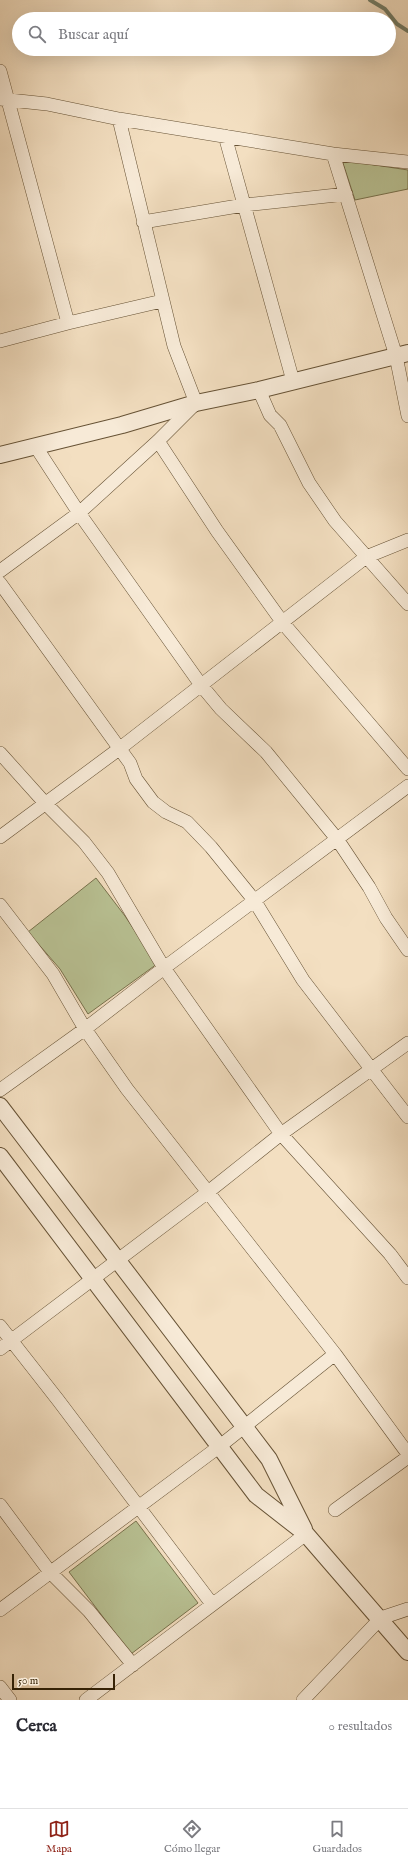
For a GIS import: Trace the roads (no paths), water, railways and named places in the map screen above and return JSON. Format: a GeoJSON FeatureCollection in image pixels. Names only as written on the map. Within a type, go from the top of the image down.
{"type":"FeatureCollection","features":[{"type":"Feature","properties":{"kind":"street"},"geometry":{"type":"LineString","coordinates":[[0,71],[4,99],[68,323]]}},
{"type":"Feature","properties":{"kind":"street"},"geometry":{"type":"LineString","coordinates":[[4,99],[47,104],[119,119],[333,154],[408,162]]}},
{"type":"Feature","properties":{"kind":"street"},"geometry":{"type":"LineString","coordinates":[[119,119],[174,346],[196,402]]}},
{"type":"Feature","properties":{"kind":"street"},"geometry":{"type":"LineString","coordinates":[[225,136],[293,381]]}},
{"type":"Feature","properties":{"kind":"street"},"geometry":{"type":"LineString","coordinates":[[333,154],[402,354],[408,416]]}},
{"type":"Feature","properties":{"kind":"street"},"geometry":{"type":"LineString","coordinates":[[143,222],[244,205],[346,194]]}},
{"type":"Feature","properties":{"kind":"street"},"geometry":{"type":"LineString","coordinates":[[0,341],[162,301]]}},
{"type":"Feature","properties":{"kind":"street"},"geometry":{"type":"LineString","coordinates":[[0,454],[36,447],[122,425],[196,402],[259,390],[402,354]]}},
{"type":"Feature","properties":{"kind":"street"},"geometry":{"type":"LineString","coordinates":[[259,390],[270,415],[280,425],[309,483],[335,521],[408,604]]}},
{"type":"Feature","properties":{"kind":"street"},"geometry":{"type":"LineString","coordinates":[[0,572],[80,513],[158,441],[196,402]]}},
{"type":"Feature","properties":{"kind":"street"},"geometry":{"type":"LineString","coordinates":[[158,441],[217,532],[283,623],[408,769]]}},
{"type":"Feature","properties":{"kind":"street"},"geometry":{"type":"LineString","coordinates":[[36,447],[80,513],[201,685],[221,709],[266,752],[337,839],[369,887],[386,918],[408,950]]}},
{"type":"Feature","properties":{"kind":"street"},"geometry":{"type":"LineString","coordinates":[[0,836],[44,802],[119,749],[366,557],[408,540]]}},
{"type":"Feature","properties":{"kind":"street"},"geometry":{"type":"LineString","coordinates":[[0,584],[130,763],[143,790],[153,802],[166,812],[187,822],[211,847],[254,900],[303,980],[408,1117]]}},
{"type":"Feature","properties":{"kind":"street"},"geometry":{"type":"LineString","coordinates":[[0,753],[44,802],[84,842],[108,873],[164,968],[282,1134],[390,1254],[408,1278]]}},
{"type":"Feature","properties":{"kind":"street"},"geometry":{"type":"LineString","coordinates":[[0,1090],[85,1029],[254,900],[408,786]]}},
{"type":"Feature","properties":{"kind":"street"},"geometry":{"type":"LineString","coordinates":[[0,905],[53,974],[85,1029],[127,1089],[335,1354],[408,1456],[335,1510]]}},
{"type":"Feature","properties":{"kind":"street"},"geometry":{"type":"LineString","coordinates":[[0,1349],[208,1192],[282,1134],[408,1043]]}},
{"type":"Feature","properties":{"kind":"street"},"geometry":{"type":"LineString","coordinates":[[0,1106],[269,1459],[306,1534]]}},
{"type":"Feature","properties":{"kind":"street"},"geometry":{"type":"LineString","coordinates":[[0,1156],[256,1495],[306,1534],[381,1618],[408,1652]]}},
{"type":"Feature","properties":{"kind":"street"},"geometry":{"type":"LineString","coordinates":[[0,1326],[58,1400],[212,1604]]}},
{"type":"Feature","properties":{"kind":"street"},"geometry":{"type":"LineString","coordinates":[[0,1610],[220,1446],[335,1354]]}},
{"type":"Feature","properties":{"kind":"street"},"geometry":{"type":"LineString","coordinates":[[0,1505],[50,1572],[89,1611],[133,1665]]}},
{"type":"Feature","properties":{"kind":"street"},"geometry":{"type":"LineString","coordinates":[[86,1700],[306,1534]]}},
{"type":"Feature","properties":{"kind":"street"},"geometry":{"type":"LineString","coordinates":[[303,1700],[381,1618],[408,1608]]}},
{"type":"Feature","properties":{"kind":"street"},"geometry":{"type":"LineString","coordinates":[[0,1687],[10,1700]]}},
{"type":"Feature","properties":{"kind":"waterway"},"geometry":{"type":"LineString","coordinates":[[370,0],[387,12]]}},
{"type":"Feature","properties":{"kind":"waterway"},"geometry":{"type":"LineString","coordinates":[[396,23],[408,31]]}}]}
